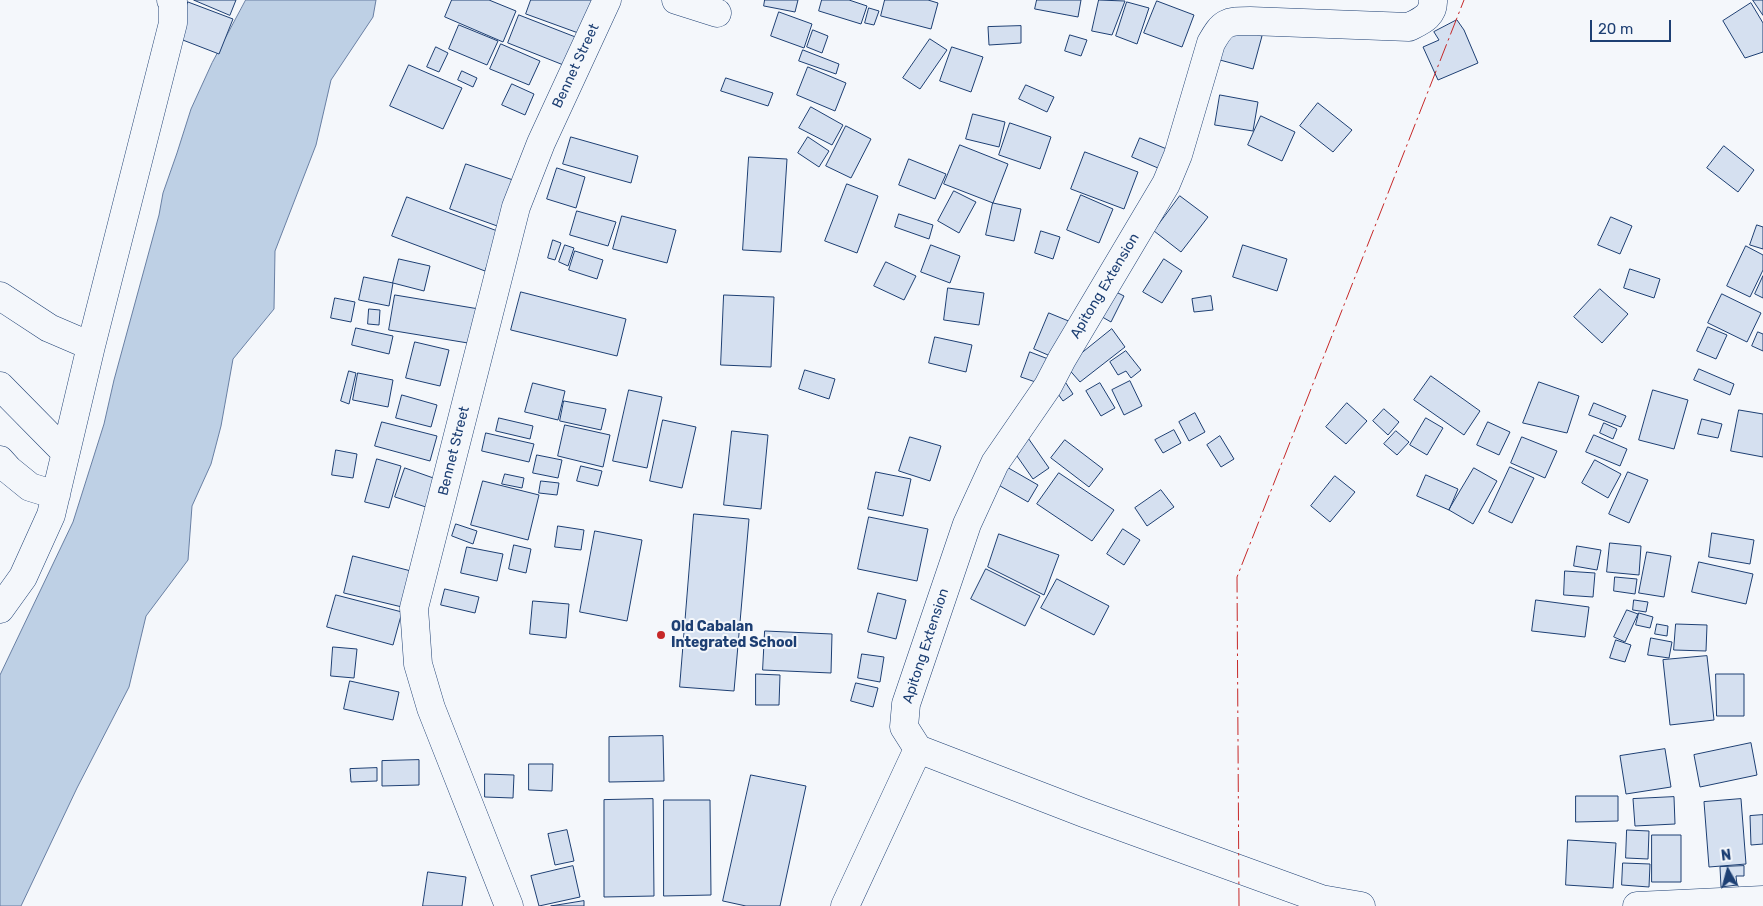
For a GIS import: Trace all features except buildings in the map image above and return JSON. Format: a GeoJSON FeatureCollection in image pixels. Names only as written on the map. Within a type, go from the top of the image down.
{"type":"FeatureCollection","features":[{"type":"Feature","properties":{"kind":"street"},"geometry":{"type":"LineString","coordinates":[[0,609],[23,577],[51,515],[91,346],[173,23],[173,2],[171,0]]}},
{"type":"Feature","properties":{"kind":"street","name":"Bennet Street"},"geometry":{"type":"LineString","coordinates":[[509,906],[431,708],[418,664],[414,608],[516,208],[541,143],[607,0]]}},
{"type":"Feature","properties":{"kind":"street"},"geometry":{"type":"LineString","coordinates":[[676,0],[717,13]]}},
{"type":"Feature","properties":{"kind":"street","name":"Apitong Extension"},"geometry":{"type":"LineString","coordinates":[[918,749],[904,726],[906,704],[967,524],[995,463],[1048,386],[1062,359],[1166,184],[1178,155],[1211,43],[1220,27],[1232,21],[1409,26],[1426,19],[1433,5],[1433,0]]}},
{"type":"Feature","properties":{"kind":"street"},"geometry":{"type":"LineString","coordinates":[[0,296],[49,328],[91,346]]}},
{"type":"Feature","properties":{"kind":"street"},"geometry":{"type":"LineString","coordinates":[[0,386],[65,452]]}},
{"type":"Feature","properties":{"kind":"street"},"geometry":{"type":"LineString","coordinates":[[0,460],[30,487],[56,495]]}},
{"type":"Feature","properties":{"kind":"street"},"geometry":{"type":"LineString","coordinates":[[845,906],[918,749],[1084,813],[1334,904],[1361,906]]}},
{"type":"Feature","properties":{"kind":"street"},"geometry":{"type":"LineString","coordinates":[[1637,906],[1763,900]]}},
{"type":"Feature","properties":{"kind":"water"},"geometry":{"type":"Polygon","coordinates":[[[246,0],[376,0],[373,17],[331,80],[316,145],[275,251],[274,309],[233,359],[221,426],[211,464],[192,506],[188,560],[146,616],[129,687],[77,788],[21,906],[0,906],[0,675],[73,522],[104,424],[114,380],[159,215],[163,193],[191,109],[212,63],[246,0]]]}},
{"type":"Feature","properties":{"kind":"power"},"geometry":{"type":"LineString","coordinates":[[1239,906],[1237,577],[1464,0]]}},
{"type":"Feature","properties":{"kind":"place","name":"Old Cabalan Integrated School"},"geometry":{"type":"Point","coordinates":[661,635]}}]}
